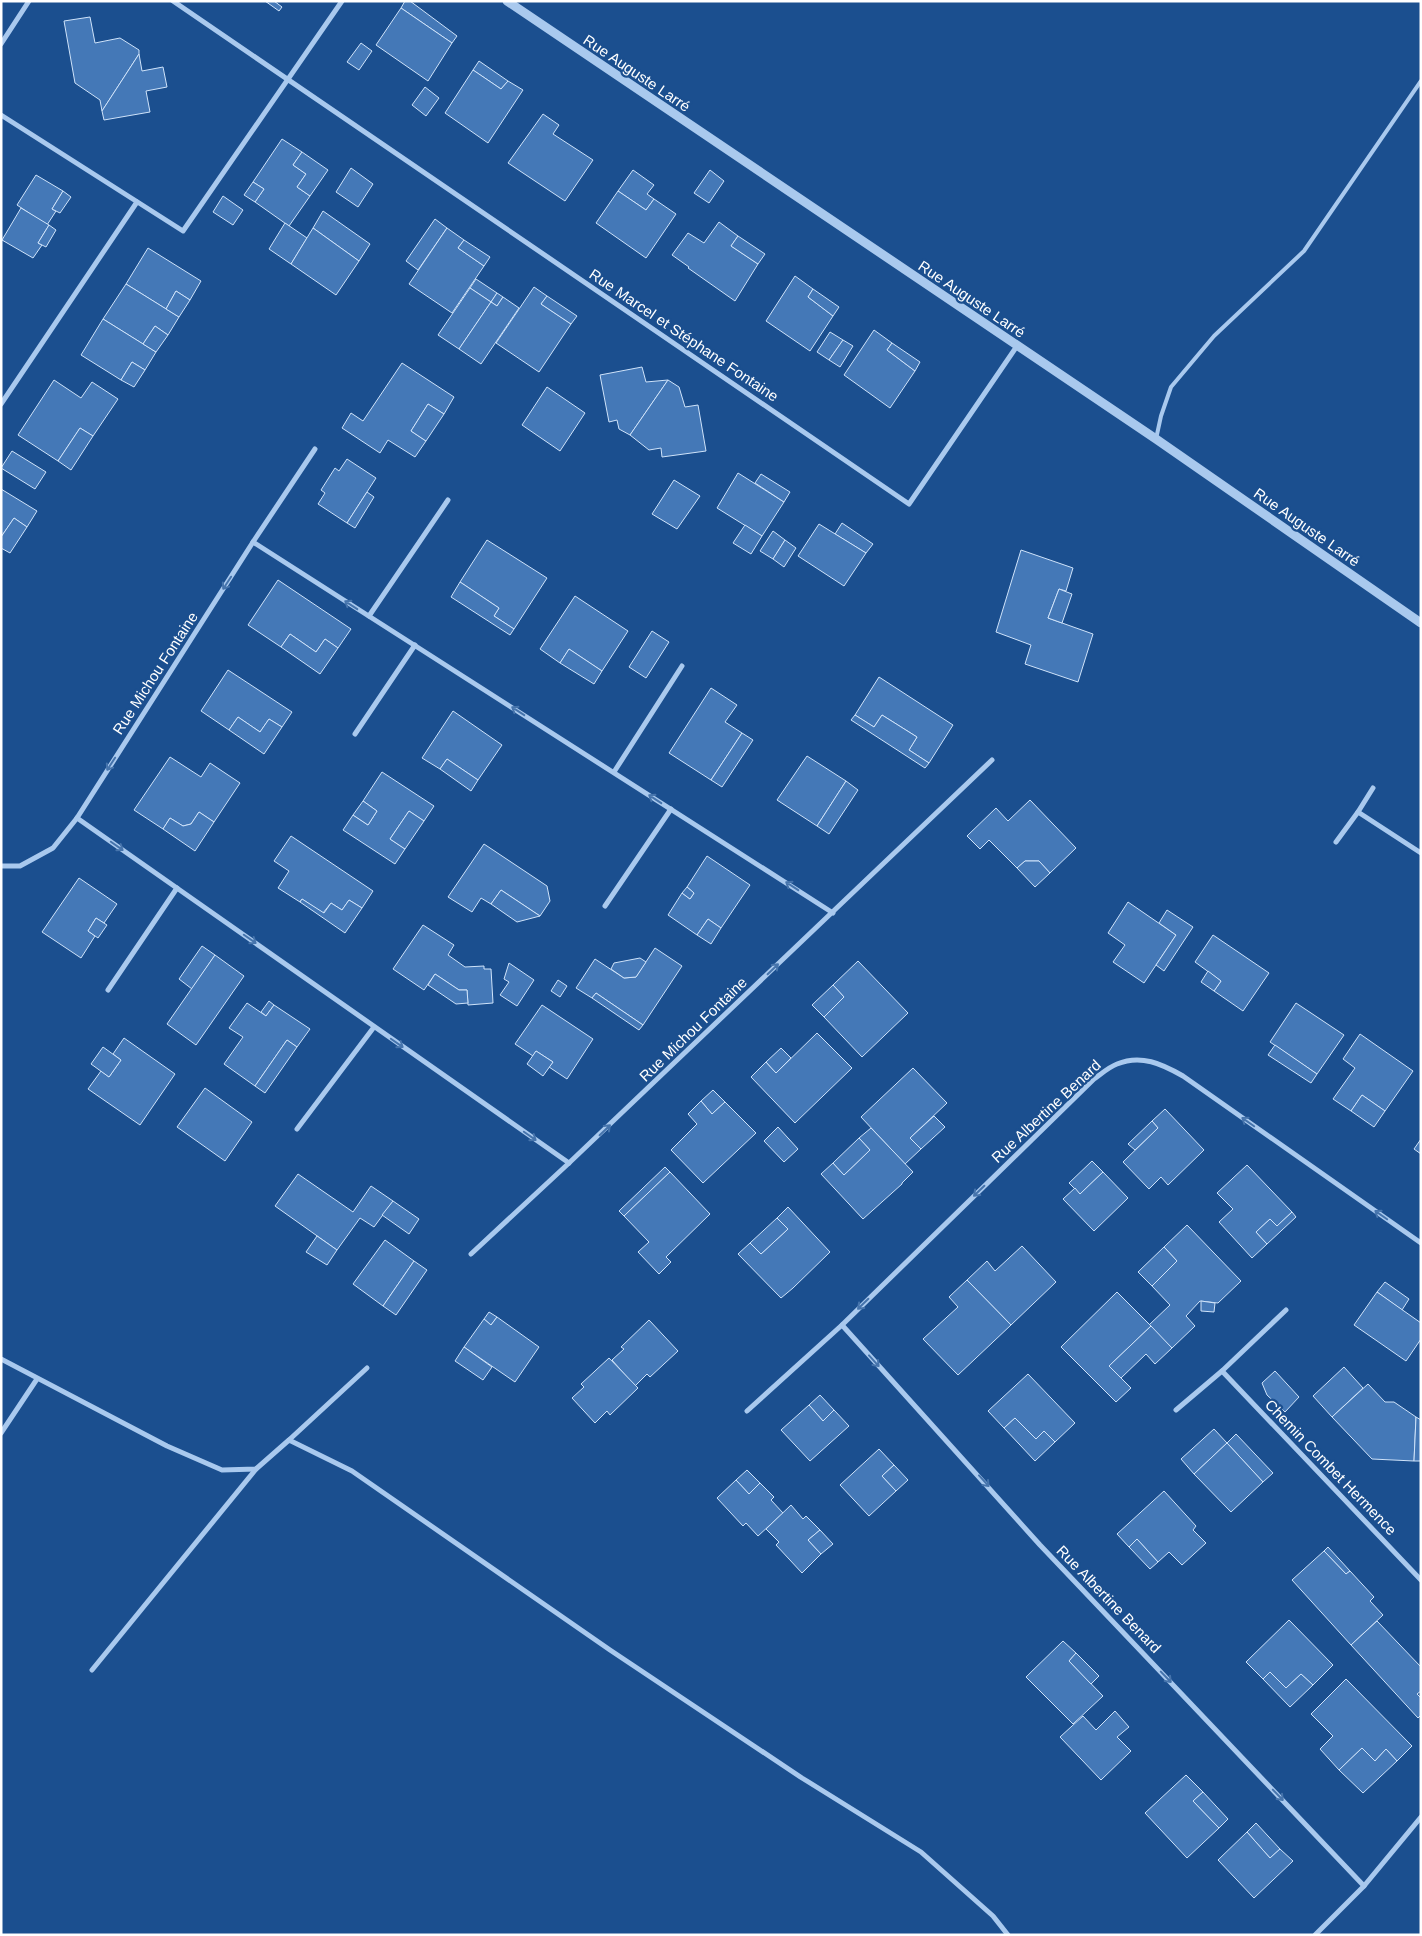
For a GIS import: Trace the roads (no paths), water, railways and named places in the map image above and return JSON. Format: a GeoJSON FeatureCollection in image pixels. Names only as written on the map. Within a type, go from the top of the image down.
{"type":"FeatureCollection","features":[{"type":"Feature","properties":{"kind":"street"},"geometry":{"type":"LineString","coordinates":[[1,44],[29,1]]}},
{"type":"Feature","properties":{"kind":"street","name":"Rue Marcel et Stéphane Fontaine"},"geometry":{"type":"LineString","coordinates":[[173,1],[909,504],[1017,346]]}},
{"type":"Feature","properties":{"kind":"street"},"geometry":{"type":"LineString","coordinates":[[1,115],[183,232],[342,1]]}},
{"type":"Feature","properties":{"kind":"street","name":"Rue Auguste Larré"},"geometry":{"type":"LineString","coordinates":[[507,1],[1156,439],[1421,623]]}},
{"type":"Feature","properties":{"kind":"street"},"geometry":{"type":"LineString","coordinates":[[1,404],[137,202]]}},
{"type":"Feature","properties":{"kind":"street","name":"Rue Michou Fontaine"},"geometry":{"type":"LineString","coordinates":[[1,866],[20,866],[54,848],[77,818],[253,542],[315,449]]}},
{"type":"Feature","properties":{"kind":"street"},"geometry":{"type":"LineString","coordinates":[[369,616],[448,500]]}},
{"type":"Feature","properties":{"kind":"street"},"geometry":{"type":"LineString","coordinates":[[253,542],[833,913]]}},
{"type":"Feature","properties":{"kind":"street"},"geometry":{"type":"LineString","coordinates":[[355,734],[415,645]]}},
{"type":"Feature","properties":{"kind":"street"},"geometry":{"type":"LineString","coordinates":[[614,772],[682,666]]}},
{"type":"Feature","properties":{"kind":"street","name":"Rue Michou Fontaine"},"geometry":{"type":"LineString","coordinates":[[471,1254],[570,1163],[992,760]]}},
{"type":"Feature","properties":{"kind":"street"},"geometry":{"type":"LineString","coordinates":[[1336,842],[1373,788]]}},
{"type":"Feature","properties":{"kind":"street"},"geometry":{"type":"LineString","coordinates":[[605,906],[671,809]]}},
{"type":"Feature","properties":{"kind":"street"},"geometry":{"type":"LineString","coordinates":[[1358,812],[1421,853]]}},
{"type":"Feature","properties":{"kind":"street"},"geometry":{"type":"LineString","coordinates":[[77,818],[570,1163]]}},
{"type":"Feature","properties":{"kind":"street"},"geometry":{"type":"LineString","coordinates":[[108,990],[177,888]]}},
{"type":"Feature","properties":{"kind":"street"},"geometry":{"type":"LineString","coordinates":[[297,1129],[374,1027]]}},
{"type":"Feature","properties":{"kind":"street","name":"Rue Albertine Benard"},"geometry":{"type":"LineString","coordinates":[[747,1411],[842,1324],[1094,1079],[1116,1064],[1140,1059],[1163,1064],[1183,1076],[1421,1243]]}},
{"type":"Feature","properties":{"kind":"street"},"geometry":{"type":"LineString","coordinates":[[1176,1410],[1222,1372],[1286,1310]]}},
{"type":"Feature","properties":{"kind":"street","name":"Rue Albertine Benard"},"geometry":{"type":"LineString","coordinates":[[842,1324],[1040,1545],[1364,1886]]}},
{"type":"Feature","properties":{"kind":"street"},"geometry":{"type":"LineString","coordinates":[[1,1360],[167,1446],[222,1470],[256,1469]]}},
{"type":"Feature","properties":{"kind":"street"},"geometry":{"type":"LineString","coordinates":[[92,1670],[256,1469],[367,1368]]}},
{"type":"Feature","properties":{"kind":"street","name":"Chemin Combet Hermence"},"geometry":{"type":"LineString","coordinates":[[1222,1372],[1421,1580]]}},
{"type":"Feature","properties":{"kind":"street"},"geometry":{"type":"LineString","coordinates":[[1,1433],[37,1379]]}},
{"type":"Feature","properties":{"kind":"street"},"geometry":{"type":"LineString","coordinates":[[289,1440],[352,1471],[618,1655],[802,1778],[921,1852],[993,1916],[1008,1935]]}},
{"type":"Feature","properties":{"kind":"street"},"geometry":{"type":"LineString","coordinates":[[1315,1935],[1364,1886],[1421,1817]]}},
{"type":"Feature","properties":{"kind":"lane"},"geometry":{"type":"LineString","coordinates":[[1156,439],[1161,416],[1171,387],[1214,336],[1304,251],[1421,81]]}}]}
